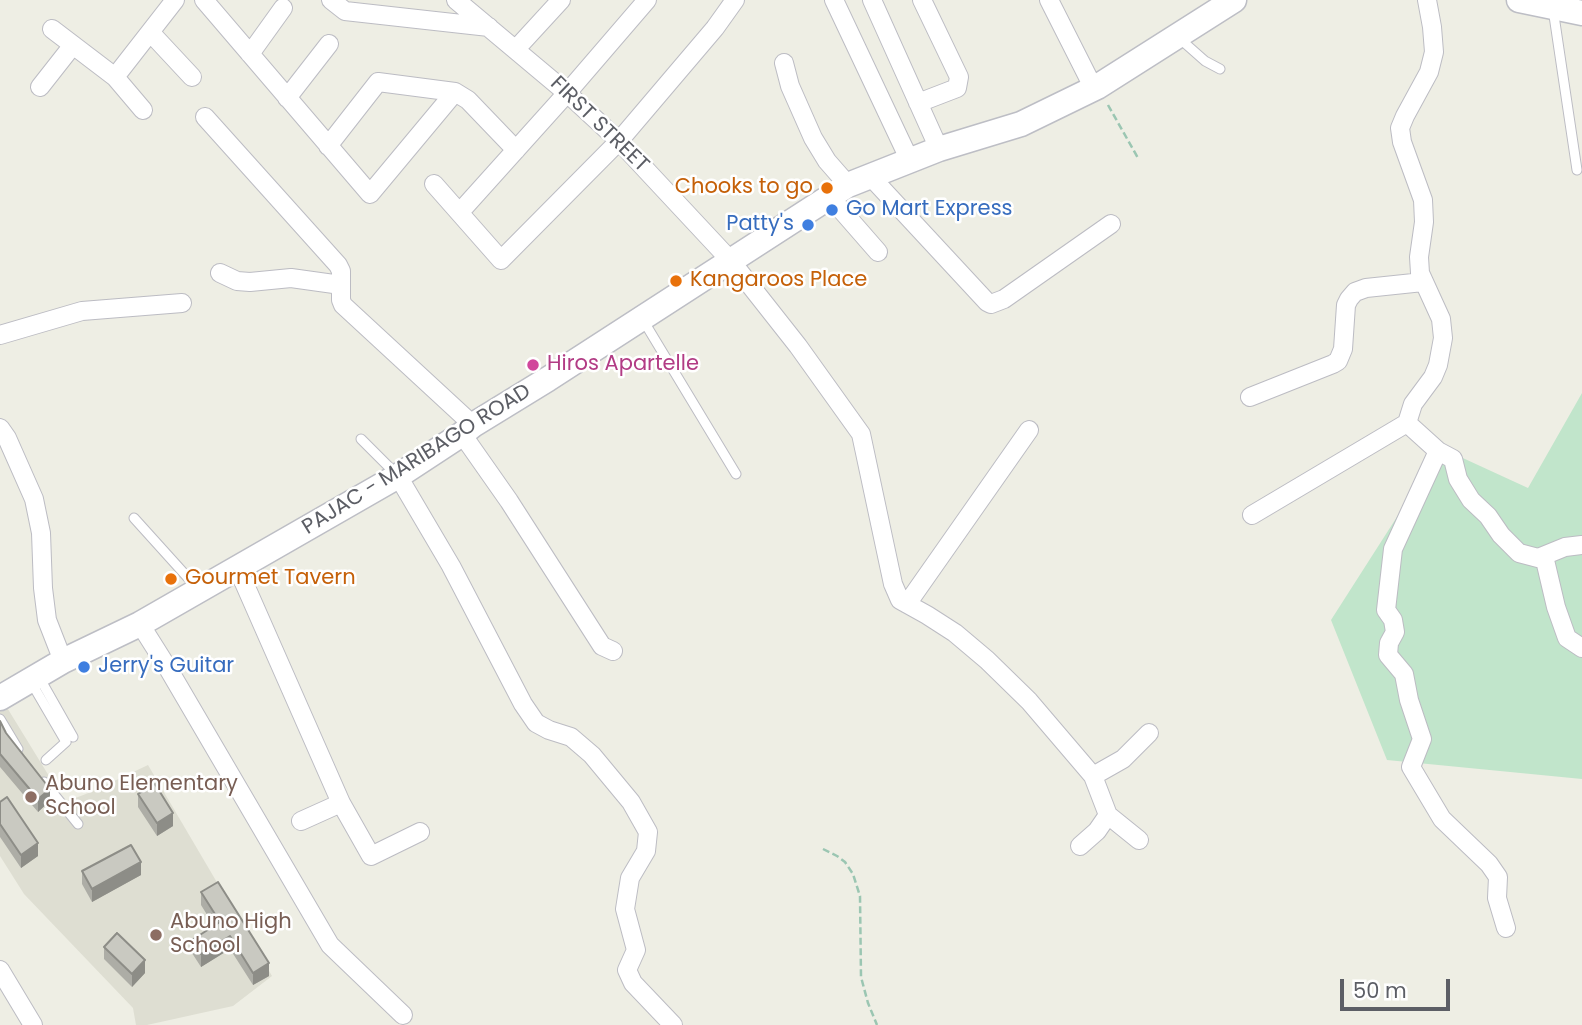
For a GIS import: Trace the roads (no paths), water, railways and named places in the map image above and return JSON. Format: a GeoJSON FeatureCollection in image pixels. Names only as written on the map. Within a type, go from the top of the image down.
{"type":"FeatureCollection","features":[{"type":"Feature","properties":{"kind":"street"},"geometry":{"type":"LineString","coordinates":[[115,77],[175,0]]}},
{"type":"Feature","properties":{"kind":"street"},"geometry":{"type":"LineString","coordinates":[[331,0],[345,12],[489,27]]}},
{"type":"Feature","properties":{"kind":"street","name":"FIRST STREET"},"geometry":{"type":"LineString","coordinates":[[456,0],[620,141],[731,261],[798,346],[861,434],[893,584],[900,600],[906,604]]}},
{"type":"Feature","properties":{"kind":"street"},"geometry":{"type":"LineString","coordinates":[[516,49],[561,0]]}},
{"type":"Feature","properties":{"kind":"street"},"geometry":{"type":"LineString","coordinates":[[460,212],[647,0]]}},
{"type":"Feature","properties":{"kind":"street"},"geometry":{"type":"LineString","coordinates":[[434,184],[501,260],[620,141],[715,28],[735,0]]}},
{"type":"Feature","properties":{"kind":"street"},"geometry":{"type":"LineString","coordinates":[[834,0],[910,161]]}},
{"type":"Feature","properties":{"kind":"street"},"geometry":{"type":"LineString","coordinates":[[872,0],[939,149]]}},
{"type":"Feature","properties":{"kind":"street"},"geometry":{"type":"LineString","coordinates":[[918,103],[957,88],[960,77],[922,0]]}},
{"type":"Feature","properties":{"kind":"street"},"geometry":{"type":"LineString","coordinates":[[1049,0],[1095,88]]}},
{"type":"Feature","properties":{"kind":"street"},"geometry":{"type":"LineString","coordinates":[[1252,515],[1407,423],[1413,404],[1433,377],[1438,365],[1443,338],[1441,319],[1420,273],[1423,200],[1402,142],[1400,128],[1429,72],[1434,52],[1427,0]]}},
{"type":"Feature","properties":{"kind":"street"},"geometry":{"type":"LineString","coordinates":[[1519,0],[1582,13]]}},
{"type":"Feature","properties":{"kind":"street","name":"PAJAC - MARIBAGO ROAD"},"geometry":{"type":"LineString","coordinates":[[0,698],[63,661],[141,624],[398,476],[850,186],[939,149],[1021,124],[1095,88],[1178,36],[1224,3]]}},
{"type":"Feature","properties":{"kind":"street"},"geometry":{"type":"LineString","coordinates":[[213,4],[287,99],[370,194],[455,92]]}},
{"type":"Feature","properties":{"kind":"street"},"geometry":{"type":"LineString","coordinates":[[250,54],[283,8]]}},
{"type":"Feature","properties":{"kind":"street"},"geometry":{"type":"LineString","coordinates":[[52,29],[115,77],[143,110]]}},
{"type":"Feature","properties":{"kind":"street"},"geometry":{"type":"LineString","coordinates":[[150,32],[192,77]]}},
{"type":"Feature","properties":{"kind":"street"},"geometry":{"type":"LineString","coordinates":[[287,99],[329,44]]}},
{"type":"Feature","properties":{"kind":"street"},"geometry":{"type":"LineString","coordinates":[[40,87],[73,45]]}},
{"type":"Feature","properties":{"kind":"street"},"geometry":{"type":"LineString","coordinates":[[784,63],[790,86],[813,138],[827,161],[850,186],[991,304],[1004,299],[1111,224]]}},
{"type":"Feature","properties":{"kind":"street"},"geometry":{"type":"LineString","coordinates":[[328,146],[378,82],[455,92],[468,100],[516,150]]}},
{"type":"Feature","properties":{"kind":"street"},"geometry":{"type":"LineString","coordinates":[[205,117],[338,265],[341,271],[343,305],[468,430],[509,501],[602,646],[613,651]]}},
{"type":"Feature","properties":{"kind":"street"},"geometry":{"type":"LineString","coordinates":[[850,186],[878,252]]}},
{"type":"Feature","properties":{"kind":"street"},"geometry":{"type":"LineString","coordinates":[[220,273],[237,281],[291,278],[341,285]]}},
{"type":"Feature","properties":{"kind":"street"},"geometry":{"type":"LineString","coordinates":[[1250,397],[1338,361],[1343,349],[1346,305],[1355,292],[1366,288],[1423,282]]}},
{"type":"Feature","properties":{"kind":"street"},"geometry":{"type":"LineString","coordinates":[[0,335],[82,311],[182,303]]}},
{"type":"Feature","properties":{"kind":"street"},"geometry":{"type":"LineString","coordinates":[[1407,423],[1438,451],[1453,459],[1458,479],[1471,500],[1488,516],[1501,536],[1519,552],[1538,558],[1565,547],[1582,545]]}},
{"type":"Feature","properties":{"kind":"street"},"geometry":{"type":"LineString","coordinates":[[0,428],[34,499],[41,533],[47,620],[63,661]]}},
{"type":"Feature","properties":{"kind":"street"},"geometry":{"type":"LineString","coordinates":[[1029,430],[906,604],[955,633],[988,660],[1029,701],[1093,776],[1108,815],[1139,840]]}},
{"type":"Feature","properties":{"kind":"street"},"geometry":{"type":"LineString","coordinates":[[1438,451],[1393,549],[1386,610],[1395,632],[1389,643],[1388,655],[1404,674],[1409,700],[1423,739],[1411,767],[1441,819],[1489,864],[1498,877],[1497,898],[1506,928]]}},
{"type":"Feature","properties":{"kind":"street"},"geometry":{"type":"LineString","coordinates":[[398,476],[451,566],[523,704],[536,723],[572,737],[592,755],[631,802],[648,832],[646,851],[630,878],[625,909],[636,950],[627,970],[633,983],[673,1025]]}},
{"type":"Feature","properties":{"kind":"street"},"geometry":{"type":"LineString","coordinates":[[1544,556],[1556,607],[1567,638],[1582,648]]}},
{"type":"Feature","properties":{"kind":"street"},"geometry":{"type":"LineString","coordinates":[[238,569],[341,803],[372,856],[420,832]]}},
{"type":"Feature","properties":{"kind":"street"},"geometry":{"type":"LineString","coordinates":[[141,624],[330,945],[403,1015]]}},
{"type":"Feature","properties":{"kind":"street"},"geometry":{"type":"LineString","coordinates":[[1093,776],[1124,759],[1149,733]]}},
{"type":"Feature","properties":{"kind":"street"},"geometry":{"type":"LineString","coordinates":[[301,821],[341,803]]}},
{"type":"Feature","properties":{"kind":"street"},"geometry":{"type":"LineString","coordinates":[[1080,846],[1097,831],[1108,815]]}},
{"type":"Feature","properties":{"kind":"street"},"geometry":{"type":"LineString","coordinates":[[0,970],[33,1025]]}},
{"type":"Feature","properties":{"kind":"lane"},"geometry":{"type":"LineString","coordinates":[[1553,8],[1577,170]]}},
{"type":"Feature","properties":{"kind":"lane"},"geometry":{"type":"LineString","coordinates":[[1178,36],[1205,61],[1220,69]]}},
{"type":"Feature","properties":{"kind":"lane"},"geometry":{"type":"LineString","coordinates":[[642,318],[736,474]]}},
{"type":"Feature","properties":{"kind":"lane"},"geometry":{"type":"LineString","coordinates":[[361,439],[398,476]]}},
{"type":"Feature","properties":{"kind":"lane"},"geometry":{"type":"LineString","coordinates":[[134,518],[200,591]]}},
{"type":"Feature","properties":{"kind":"lane"},"geometry":{"type":"LineString","coordinates":[[34,678],[73,737]]}},
{"type":"Feature","properties":{"kind":"lane"},"geometry":{"type":"LineString","coordinates":[[34,678],[66,741],[46,760]]}},
{"type":"Feature","properties":{"kind":"lane"},"geometry":{"type":"LineString","coordinates":[[0,719],[18,751],[27,761]]}},
{"type":"Feature","properties":{"kind":"lane"},"geometry":{"type":"LineString","coordinates":[[36,772],[78,824]]}},
{"type":"Feature","properties":{"kind":"place","name":"Chooks to go"},"geometry":{"type":"Point","coordinates":[827,188]}},
{"type":"Feature","properties":{"kind":"place","name":"Go Mart Express"},"geometry":{"type":"Point","coordinates":[832,210]}},
{"type":"Feature","properties":{"kind":"place","name":"Patty's"},"geometry":{"type":"Point","coordinates":[808,225]}},
{"type":"Feature","properties":{"kind":"place","name":"Kangaroos Place"},"geometry":{"type":"Point","coordinates":[676,281]}},
{"type":"Feature","properties":{"kind":"place","name":"Hiros Apartelle"},"geometry":{"type":"Point","coordinates":[533,365]}},
{"type":"Feature","properties":{"kind":"place","name":"Gourmet Tavern"},"geometry":{"type":"Point","coordinates":[171,579]}},
{"type":"Feature","properties":{"kind":"place","name":"Jerry's Guitar"},"geometry":{"type":"Point","coordinates":[84,667]}},
{"type":"Feature","properties":{"kind":"place","name":"Abuno Elementary School"},"geometry":{"type":"Point","coordinates":[31,797]}},
{"type":"Feature","properties":{"kind":"place","name":"Abuno High School"},"geometry":{"type":"Point","coordinates":[156,935]}}]}
